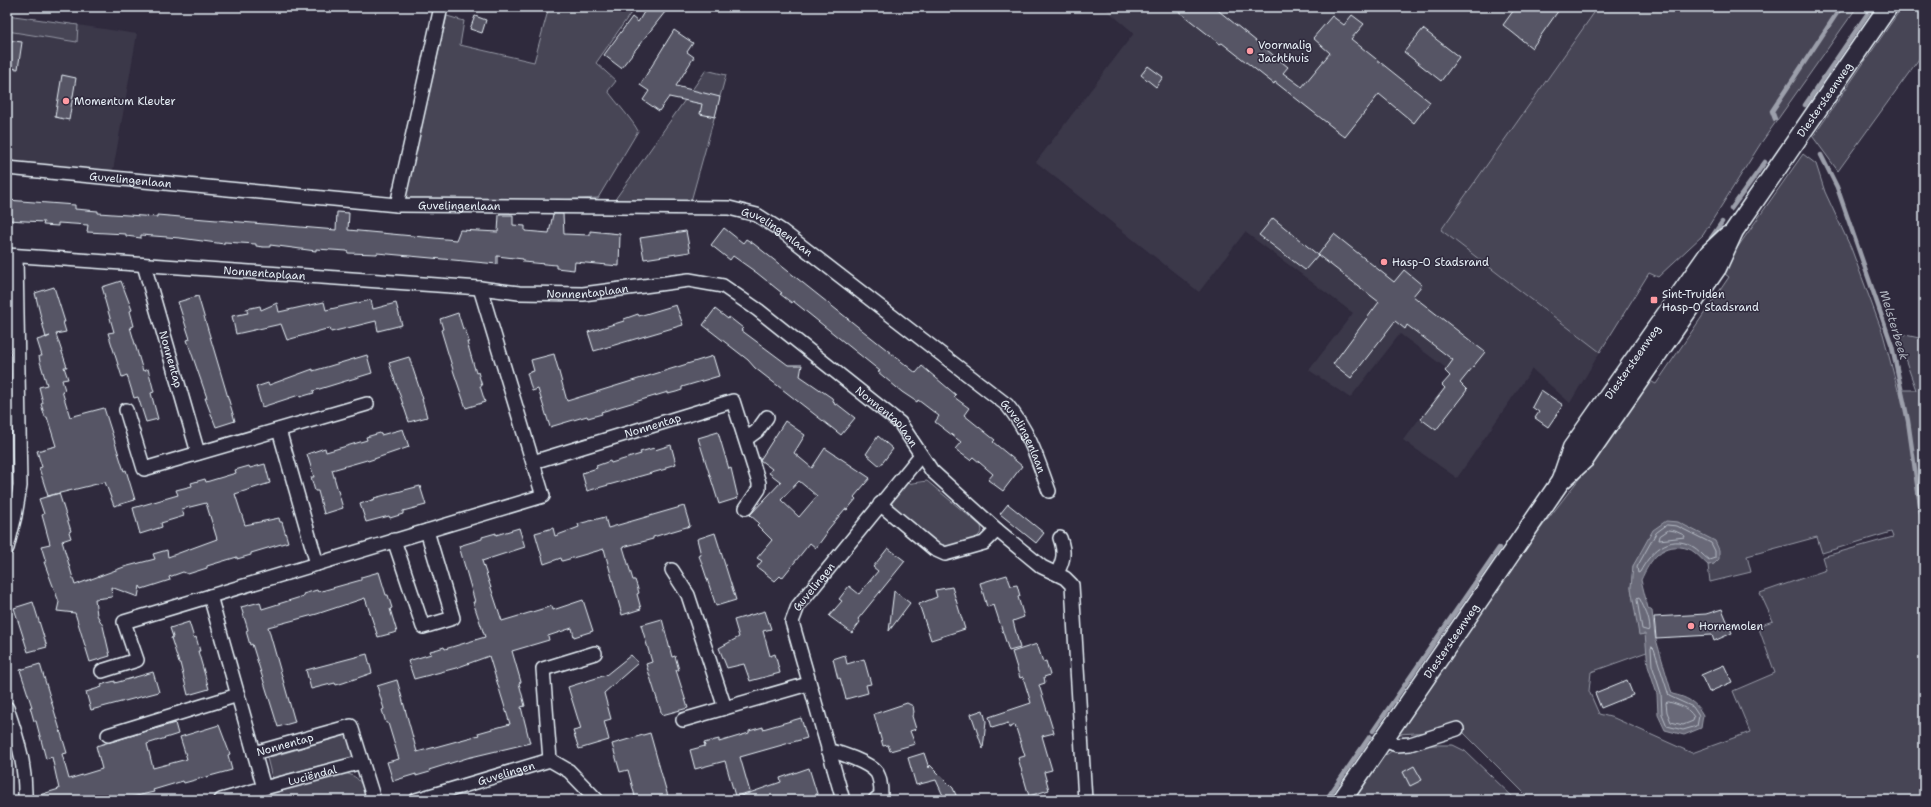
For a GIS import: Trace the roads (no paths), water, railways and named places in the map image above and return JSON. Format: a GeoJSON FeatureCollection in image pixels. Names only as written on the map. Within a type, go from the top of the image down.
{"type":"FeatureCollection","features":[{"type":"Feature","properties":{"kind":"main road","name":"Diestersteenweg"},"geometry":{"type":"LineString","coordinates":[[1342,800],[1560,482],[1589,453],[1717,268],[1734,230],[1888,7]]}},
{"type":"Feature","properties":{"kind":"street"},"geometry":{"type":"LineString","coordinates":[[397,205],[441,7]]}},
{"type":"Feature","properties":{"kind":"street","name":"Guvelingenlaan"},"geometry":{"type":"LineString","coordinates":[[7,168],[397,205],[729,208],[757,215],[788,236],[1007,405],[1021,422],[1030,439],[1049,491]]}},
{"type":"Feature","properties":{"kind":"street"},"geometry":{"type":"LineString","coordinates":[[7,548],[15,516],[20,486],[12,256]]}},
{"type":"Feature","properties":{"kind":"street","name":"Nonnentaplaan"},"geometry":{"type":"LineString","coordinates":[[12,256],[480,288],[519,293],[583,294],[689,280],[723,286],[758,310],[900,423],[913,440],[920,456],[932,472],[997,530],[1042,567],[1057,573]]}},
{"type":"Feature","properties":{"kind":"street","name":"Nonnentap"},"geometry":{"type":"LineString","coordinates":[[144,265],[198,453]]}},
{"type":"Feature","properties":{"kind":"street"},"geometry":{"type":"LineString","coordinates":[[102,670],[137,660],[124,622],[543,496],[480,288]]}},
{"type":"Feature","properties":{"kind":"street","name":"Nonnentap"},"geometry":{"type":"LineString","coordinates":[[533,462],[733,401],[746,439],[759,489],[746,508]]}},
{"type":"Feature","properties":{"kind":"street"},"geometry":{"type":"LineString","coordinates":[[126,410],[144,469],[367,404]]}},
{"type":"Feature","properties":{"kind":"street"},"geometry":{"type":"LineString","coordinates":[[746,439],[758,431],[768,417]]}},
{"type":"Feature","properties":{"kind":"street"},"geometry":{"type":"LineString","coordinates":[[279,430],[317,564]]}},
{"type":"Feature","properties":{"kind":"street","name":"Guvelingen"},"geometry":{"type":"LineString","coordinates":[[843,800],[808,684],[792,622],[798,606],[920,456]]}},
{"type":"Feature","properties":{"kind":"street"},"geometry":{"type":"LineString","coordinates":[[880,504],[934,549],[945,554],[984,543],[997,530]]}},
{"type":"Feature","properties":{"kind":"street"},"geometry":{"type":"LineString","coordinates":[[394,540],[423,627],[453,618],[427,531]]}},
{"type":"Feature","properties":{"kind":"street"},"geometry":{"type":"LineString","coordinates":[[1060,538],[1064,549],[1063,561],[1057,573],[1072,585],[1085,800]]}},
{"type":"Feature","properties":{"kind":"street"},"geometry":{"type":"LineString","coordinates":[[672,570],[688,595],[724,708]]}},
{"type":"Feature","properties":{"kind":"street","name":"Nonnentap"},"geometry":{"type":"LineString","coordinates":[[210,596],[254,753],[351,726],[362,762]]}},
{"type":"Feature","properties":{"kind":"street","name":"Guvelingen"},"geometry":{"type":"LineString","coordinates":[[550,760],[543,669],[595,653]]}},
{"type":"Feature","properties":{"kind":"street"},"geometry":{"type":"LineString","coordinates":[[683,720],[808,684]]}},
{"type":"Feature","properties":{"kind":"street"},"geometry":{"type":"LineString","coordinates":[[108,735],[238,695]]}},
{"type":"Feature","properties":{"kind":"street"},"geometry":{"type":"LineString","coordinates":[[7,708],[20,743],[26,779],[25,800]]}},
{"type":"Feature","properties":{"kind":"street"},"geometry":{"type":"LineString","coordinates":[[1383,740],[1397,746],[1410,744],[1457,729]]}},
{"type":"Feature","properties":{"kind":"street"},"geometry":{"type":"LineString","coordinates":[[828,750],[851,756],[877,772],[882,786],[881,795],[875,800]]}},
{"type":"Feature","properties":{"kind":"street"},"geometry":{"type":"LineString","coordinates":[[254,753],[264,788]]}},
{"type":"Feature","properties":{"kind":"street","name":"Guvelingen"},"geometry":{"type":"LineString","coordinates":[[416,800],[550,760],[569,771],[596,800]]}},
{"type":"Feature","properties":{"kind":"street"},"geometry":{"type":"LineString","coordinates":[[362,762],[374,800]]}},
{"type":"Feature","properties":{"kind":"street","name":"Luciëndal"},"geometry":{"type":"LineString","coordinates":[[221,800],[362,762]]}},
{"type":"Feature","properties":{"kind":"water"},"geometry":{"type":"Polygon","coordinates":[[[1666,521],[1678,522],[1715,541],[1719,550],[1719,559],[1714,564],[1708,565],[1692,550],[1672,547],[1665,550],[1653,559],[1641,580],[1648,608],[1652,611],[1655,636],[1672,694],[1694,703],[1703,715],[1701,728],[1684,735],[1665,730],[1658,715],[1657,694],[1648,666],[1645,634],[1639,635],[1631,588],[1633,566],[1653,530],[1666,521]]]}},
{"type":"Feature","properties":{"kind":"waterway","name":"Melsterbeek"},"geometry":{"type":"LineString","coordinates":[[1775,119],[1772,111],[1841,7]]}},
{"type":"Feature","properties":{"kind":"waterway"},"geometry":{"type":"LineString","coordinates":[[1805,105],[1872,7]]}},
{"type":"Feature","properties":{"kind":"waterway","name":"Melsterbeek"},"geometry":{"type":"LineString","coordinates":[[1821,155],[1837,187],[1892,346],[1908,421],[1924,533]]}},
{"type":"Feature","properties":{"kind":"waterway"},"geometry":{"type":"LineString","coordinates":[[1731,209],[1765,162]]}},
{"type":"Feature","properties":{"kind":"waterway"},"geometry":{"type":"LineString","coordinates":[[1711,238],[1722,222]]}},
{"type":"Feature","properties":{"kind":"waterway"},"geometry":{"type":"LineString","coordinates":[[1373,731],[1499,548]]}},
{"type":"Feature","properties":{"kind":"waterway"},"geometry":{"type":"LineString","coordinates":[[1326,800],[1370,736]]}},
{"type":"Feature","properties":{"kind":"place","name":"Voormalig Jachthuis"},"geometry":{"type":"Point","coordinates":[1250,51]}},
{"type":"Feature","properties":{"kind":"place","name":"Momentum Kleuter"},"geometry":{"type":"Point","coordinates":[66,101]}},
{"type":"Feature","properties":{"kind":"place","name":"Hasp-O Stadsrand"},"geometry":{"type":"Point","coordinates":[1384,262]}},
{"type":"Feature","properties":{"kind":"place","name":"Sint-Truiden Hasp-O Stadsrand"},"geometry":{"type":"Point","coordinates":[1654,300]}},
{"type":"Feature","properties":{"kind":"place","name":"Hornemolen"},"geometry":{"type":"Point","coordinates":[1691,626]}}]}
